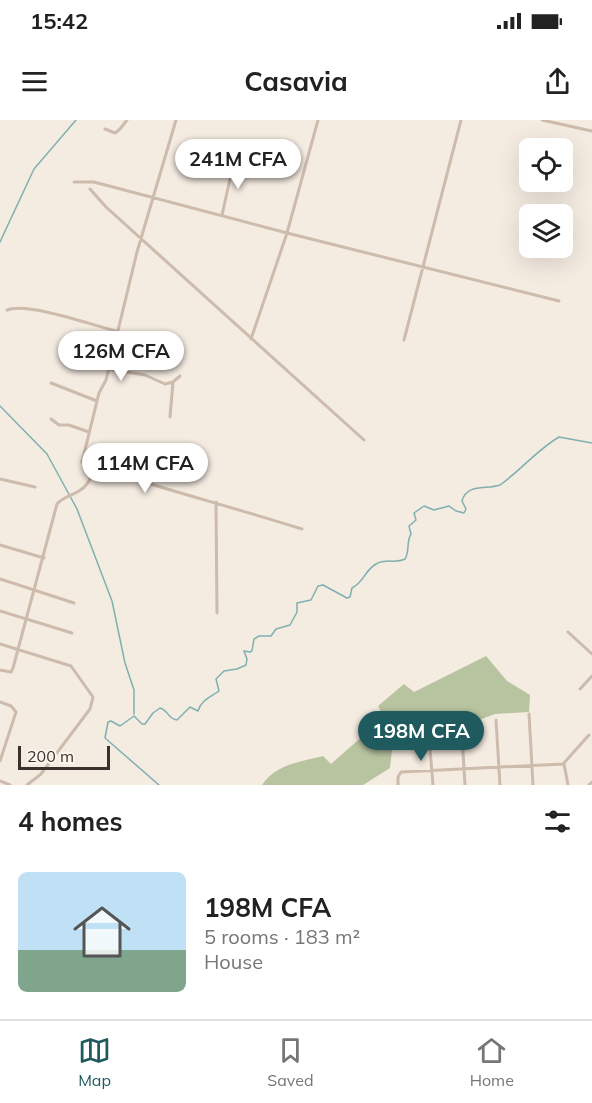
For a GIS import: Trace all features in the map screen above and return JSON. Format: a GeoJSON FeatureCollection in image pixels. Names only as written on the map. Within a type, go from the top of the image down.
{"type":"FeatureCollection","features":[{"type":"Feature","properties":{"kind":"street"},"geometry":{"type":"LineString","coordinates":[[105,129],[115,133],[127,120]]}},
{"type":"Feature","properties":{"kind":"street"},"geometry":{"type":"LineString","coordinates":[[176,120],[141,237],[82,462],[138,482],[216,502],[302,529]]}},
{"type":"Feature","properties":{"kind":"street"},"geometry":{"type":"LineString","coordinates":[[251,339],[287,233],[318,120]]}},
{"type":"Feature","properties":{"kind":"street"},"geometry":{"type":"LineString","coordinates":[[404,340],[461,120]]}},
{"type":"Feature","properties":{"kind":"street"},"geometry":{"type":"LineString","coordinates":[[542,120],[592,131]]}},
{"type":"Feature","properties":{"kind":"street"},"geometry":{"type":"LineString","coordinates":[[222,216],[234,161]]}},
{"type":"Feature","properties":{"kind":"street"},"geometry":{"type":"LineString","coordinates":[[74,182],[94,182],[558,301]]}},
{"type":"Feature","properties":{"kind":"street"},"geometry":{"type":"LineString","coordinates":[[90,189],[106,207],[364,440]]}},
{"type":"Feature","properties":{"kind":"street"},"geometry":{"type":"LineString","coordinates":[[7,310],[32,308],[116,332]]}},
{"type":"Feature","properties":{"kind":"street"},"geometry":{"type":"LineString","coordinates":[[63,349],[74,359],[93,361],[108,369],[146,375],[165,384],[173,382],[180,376]]}},
{"type":"Feature","properties":{"kind":"street"},"geometry":{"type":"LineString","coordinates":[[170,417],[173,382]]}},
{"type":"Feature","properties":{"kind":"street"},"geometry":{"type":"LineString","coordinates":[[51,383],[97,401]]}},
{"type":"Feature","properties":{"kind":"street"},"geometry":{"type":"LineString","coordinates":[[51,419],[59,425],[69,425],[89,432]]}},
{"type":"Feature","properties":{"kind":"street"},"geometry":{"type":"LineString","coordinates":[[0,670],[11,672],[58,502],[88,484],[96,467]]}},
{"type":"Feature","properties":{"kind":"street"},"geometry":{"type":"LineString","coordinates":[[0,479],[35,487]]}},
{"type":"Feature","properties":{"kind":"street"},"geometry":{"type":"LineString","coordinates":[[216,502],[218,613]]}},
{"type":"Feature","properties":{"kind":"street"},"geometry":{"type":"LineString","coordinates":[[0,545],[44,558]]}},
{"type":"Feature","properties":{"kind":"street"},"geometry":{"type":"LineString","coordinates":[[0,579],[75,603]]}},
{"type":"Feature","properties":{"kind":"street"},"geometry":{"type":"LineString","coordinates":[[0,611],[72,633]]}},
{"type":"Feature","properties":{"kind":"street"},"geometry":{"type":"LineString","coordinates":[[567,632],[592,654]]}},
{"type":"Feature","properties":{"kind":"street"},"geometry":{"type":"LineString","coordinates":[[0,644],[71,666],[94,700],[90,709],[41,774],[27,785]]}},
{"type":"Feature","properties":{"kind":"street"},"geometry":{"type":"LineString","coordinates":[[580,689],[592,676]]}},
{"type":"Feature","properties":{"kind":"street"},"geometry":{"type":"LineString","coordinates":[[0,702],[11,706],[16,712],[0,761]]}},
{"type":"Feature","properties":{"kind":"street"},"geometry":{"type":"LineString","coordinates":[[529,714],[533,785]]}},
{"type":"Feature","properties":{"kind":"street"},"geometry":{"type":"LineString","coordinates":[[496,720],[500,785]]}},
{"type":"Feature","properties":{"kind":"street"},"geometry":{"type":"LineString","coordinates":[[398,785],[401,772],[564,764],[589,735]]}},
{"type":"Feature","properties":{"kind":"street"},"geometry":{"type":"LineString","coordinates":[[462,736],[465,785]]}},
{"type":"Feature","properties":{"kind":"street"},"geometry":{"type":"LineString","coordinates":[[429,737],[433,785]]}},
{"type":"Feature","properties":{"kind":"street"},"geometry":{"type":"LineString","coordinates":[[564,764],[568,785]]}},
{"type":"Feature","properties":{"kind":"street"},"geometry":{"type":"LineString","coordinates":[[0,781],[10,785]]}},
{"type":"Feature","properties":{"kind":"green space"},"geometry":{"type":"Polygon","coordinates":[[[486,656],[507,681],[530,695],[529,712],[495,714],[479,720],[441,721],[441,730],[412,730],[411,740],[406,741],[407,748],[392,750],[390,768],[363,785],[262,785],[274,772],[297,762],[323,756],[331,764],[373,727],[388,725],[378,706],[404,684],[414,692],[486,656]]]}},
{"type":"Feature","properties":{"kind":"waterway"},"geometry":{"type":"LineString","coordinates":[[0,242],[34,169],[76,120]]}},
{"type":"Feature","properties":{"kind":"waterway"},"geometry":{"type":"LineString","coordinates":[[0,406],[47,454],[77,509],[112,601],[125,663],[134,690],[134,714]]}},
{"type":"Feature","properties":{"kind":"waterway"},"geometry":{"type":"LineString","coordinates":[[159,785],[105,738],[108,722],[111,721],[120,726],[134,716],[145,724],[160,708],[177,720],[190,707],[198,711],[204,701],[219,691],[216,679],[224,671],[246,665],[247,659],[244,651],[252,651],[254,639],[259,636],[271,636],[276,629],[290,625],[297,612],[297,603],[311,600],[318,586],[323,585],[347,598],[350,597],[352,588],[376,564],[405,559],[411,534],[409,526],[416,520],[414,513],[424,506],[434,510],[449,506],[464,513],[466,509],[462,501],[464,495],[473,489],[500,485],[559,437],[592,443]]}}]}
